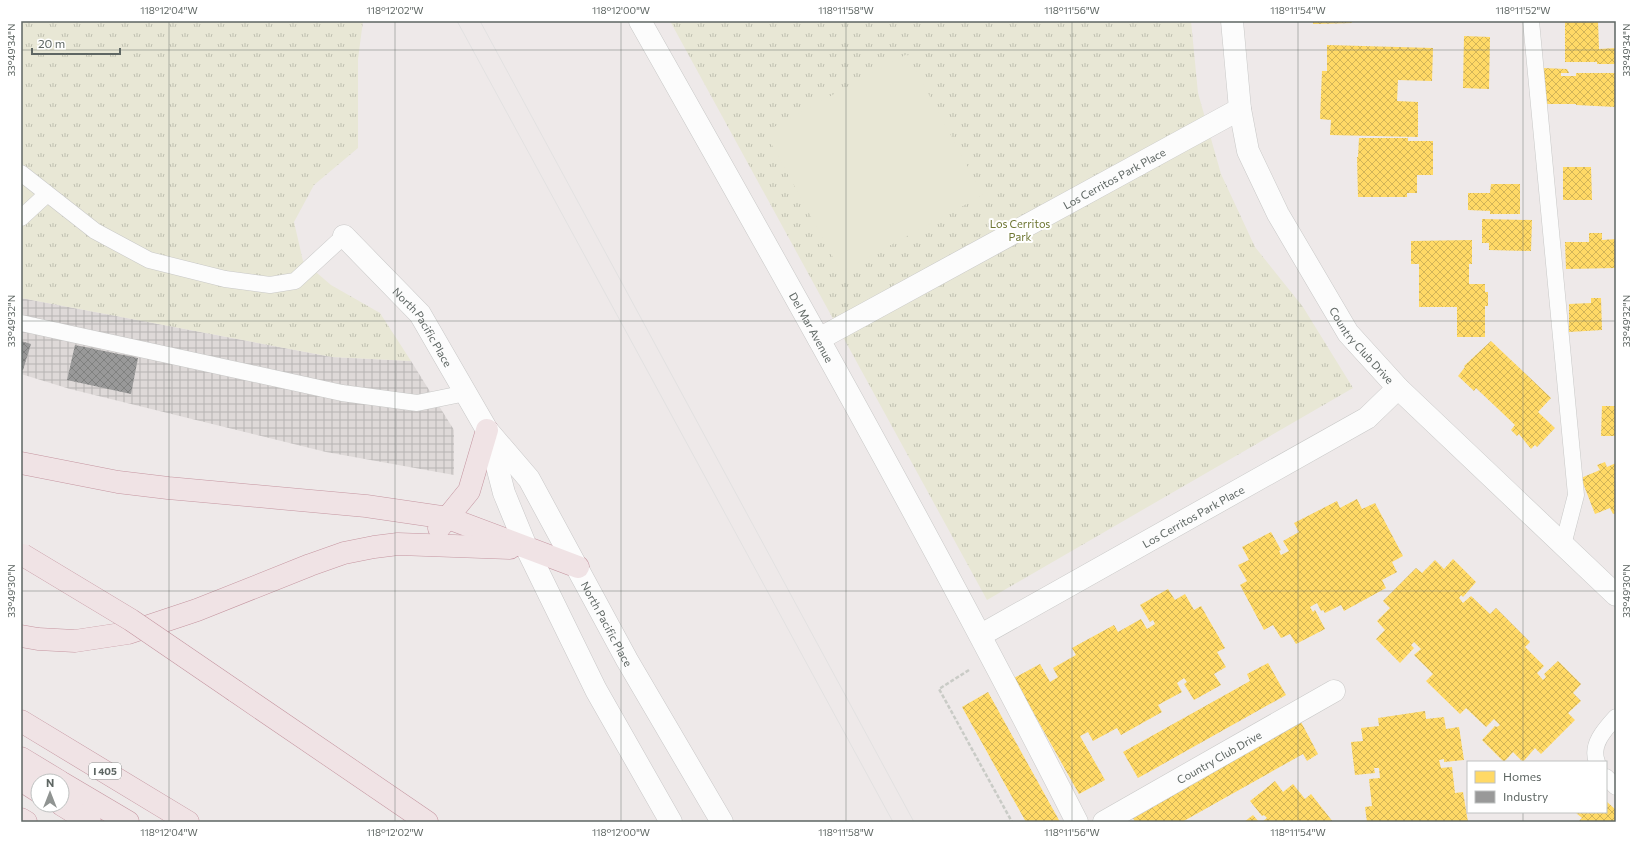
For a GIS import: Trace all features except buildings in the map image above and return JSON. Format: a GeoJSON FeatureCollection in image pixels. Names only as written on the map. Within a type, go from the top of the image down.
{"type":"FeatureCollection","features":[{"type":"Feature","properties":{"kind":"highway"},"geometry":{"type":"LineString","coordinates":[[423,544],[448,518],[469,491],[487,430]]}},
{"type":"Feature","properties":{"kind":"highway"},"geometry":{"type":"LineString","coordinates":[[21,463],[118,482],[366,506],[448,518],[578,567]]}},
{"type":"Feature","properties":{"kind":"highway"},"geometry":{"type":"LineString","coordinates":[[21,636],[38,639],[75,641],[128,633],[197,610],[344,553],[398,544],[527,549]]}},
{"type":"Feature","properties":{"kind":"highway"},"geometry":{"type":"LineString","coordinates":[[22,554],[131,620],[427,822]]}},
{"type":"Feature","properties":{"kind":"highway","name":"I 405"},"geometry":{"type":"LineString","coordinates":[[21,721],[188,822]]}},
{"type":"Feature","properties":{"kind":"highway"},"geometry":{"type":"LineString","coordinates":[[21,758],[46,773]]}},
{"type":"Feature","properties":{"kind":"highway"},"geometry":{"type":"LineString","coordinates":[[21,780],[30,785]]}},
{"type":"Feature","properties":{"kind":"highway"},"geometry":{"type":"LineString","coordinates":[[70,788],[128,822]]}},
{"type":"Feature","properties":{"kind":"highway"},"geometry":{"type":"LineString","coordinates":[[70,810],[90,822]]}},
{"type":"Feature","properties":{"kind":"highway"},"geometry":{"type":"LineString","coordinates":[[21,819],[26,822]]}},
{"type":"Feature","properties":{"kind":"street","name":"Del Mar Avenue"},"geometry":{"type":"LineString","coordinates":[[640,21],[819,339],[981,635]]}},
{"type":"Feature","properties":{"kind":"street","name":"Country Club Drive"},"geometry":{"type":"LineString","coordinates":[[1232,21],[1240,109],[1248,151],[1278,214],[1348,333],[1398,388],[1616,595]]}},
{"type":"Feature","properties":{"kind":"street","name":"Los Cerritos Park Place"},"geometry":{"type":"LineString","coordinates":[[819,339],[1240,109]]}},
{"type":"Feature","properties":{"kind":"street","name":"North Pacific Place"},"geometry":{"type":"LineString","coordinates":[[344,236],[420,314],[487,430],[529,479],[628,660],[722,822]]}},
{"type":"Feature","properties":{"kind":"street","name":"Los Cerritos Park Place"},"geometry":{"type":"LineString","coordinates":[[981,635],[1367,418],[1398,388]]}},
{"type":"Feature","properties":{"kind":"street","name":"North Pacific Place"},"geometry":{"type":"LineString","coordinates":[[487,430],[504,493],[527,549],[596,690],[671,822]]}},
{"type":"Feature","properties":{"kind":"street"},"geometry":{"type":"LineString","coordinates":[[981,635],[1077,822]]}},
{"type":"Feature","properties":{"kind":"street","name":"Country Club Drive"},"geometry":{"type":"LineString","coordinates":[[1104,822],[1334,691]]}},
{"type":"Feature","properties":{"kind":"lane"},"geometry":{"type":"LineString","coordinates":[[1531,21],[1576,495],[1563,545]]}},
{"type":"Feature","properties":{"kind":"lane"},"geometry":{"type":"LineString","coordinates":[[21,173],[95,231],[149,260],[225,279],[270,285],[295,281],[344,236]]}},
{"type":"Feature","properties":{"kind":"lane"},"geometry":{"type":"LineString","coordinates":[[21,218],[47,194]]}},
{"type":"Feature","properties":{"kind":"lane"},"geometry":{"type":"LineString","coordinates":[[21,322],[342,393],[417,403],[466,393]]}},
{"type":"Feature","properties":{"kind":"lane"},"geometry":{"type":"LineString","coordinates":[[1597,761],[1595,757],[1598,740],[1616,717]]}},
{"type":"Feature","properties":{"kind":"lane"},"geometry":{"type":"LineString","coordinates":[[1607,778],[1616,787]]}},
{"type":"Feature","properties":{"kind":"path"},"geometry":{"type":"LineString","coordinates":[[981,635],[972,668],[939,688],[1012,822]]}},
{"type":"Feature","properties":{"kind":"shaded area"},"geometry":{"type":"Polygon","coordinates":[[[21,298],[332,357],[411,361],[454,430],[454,475],[326,452],[70,389],[21,374],[21,298]]]}},
{"type":"Feature","properties":{"kind":"green space"},"geometry":{"type":"Polygon","coordinates":[[[21,21],[363,21],[358,59],[358,148],[314,185],[294,222],[303,261],[331,285],[380,313],[411,361],[332,357],[21,298],[21,21]]]}},
{"type":"Feature","properties":{"kind":"green space","name":"Los Cerritos Park"},"geometry":{"type":"Polygon","coordinates":[[[670,21],[1191,21],[1198,93],[1221,174],[1255,247],[1303,307],[1353,388],[987,600],[670,21]]]}},
{"type":"Feature","properties":{"kind":"green space"},"geometry":{"type":"Polygon","coordinates":[[[907,54],[983,195],[841,272],[765,132],[907,54]]]}},
{"type":"Feature","properties":{"kind":"tram line"},"geometry":{"type":"LineString","coordinates":[[457,21],[893,822]]}},
{"type":"Feature","properties":{"kind":"tram line"},"geometry":{"type":"LineString","coordinates":[[480,21],[914,822]]}}]}
